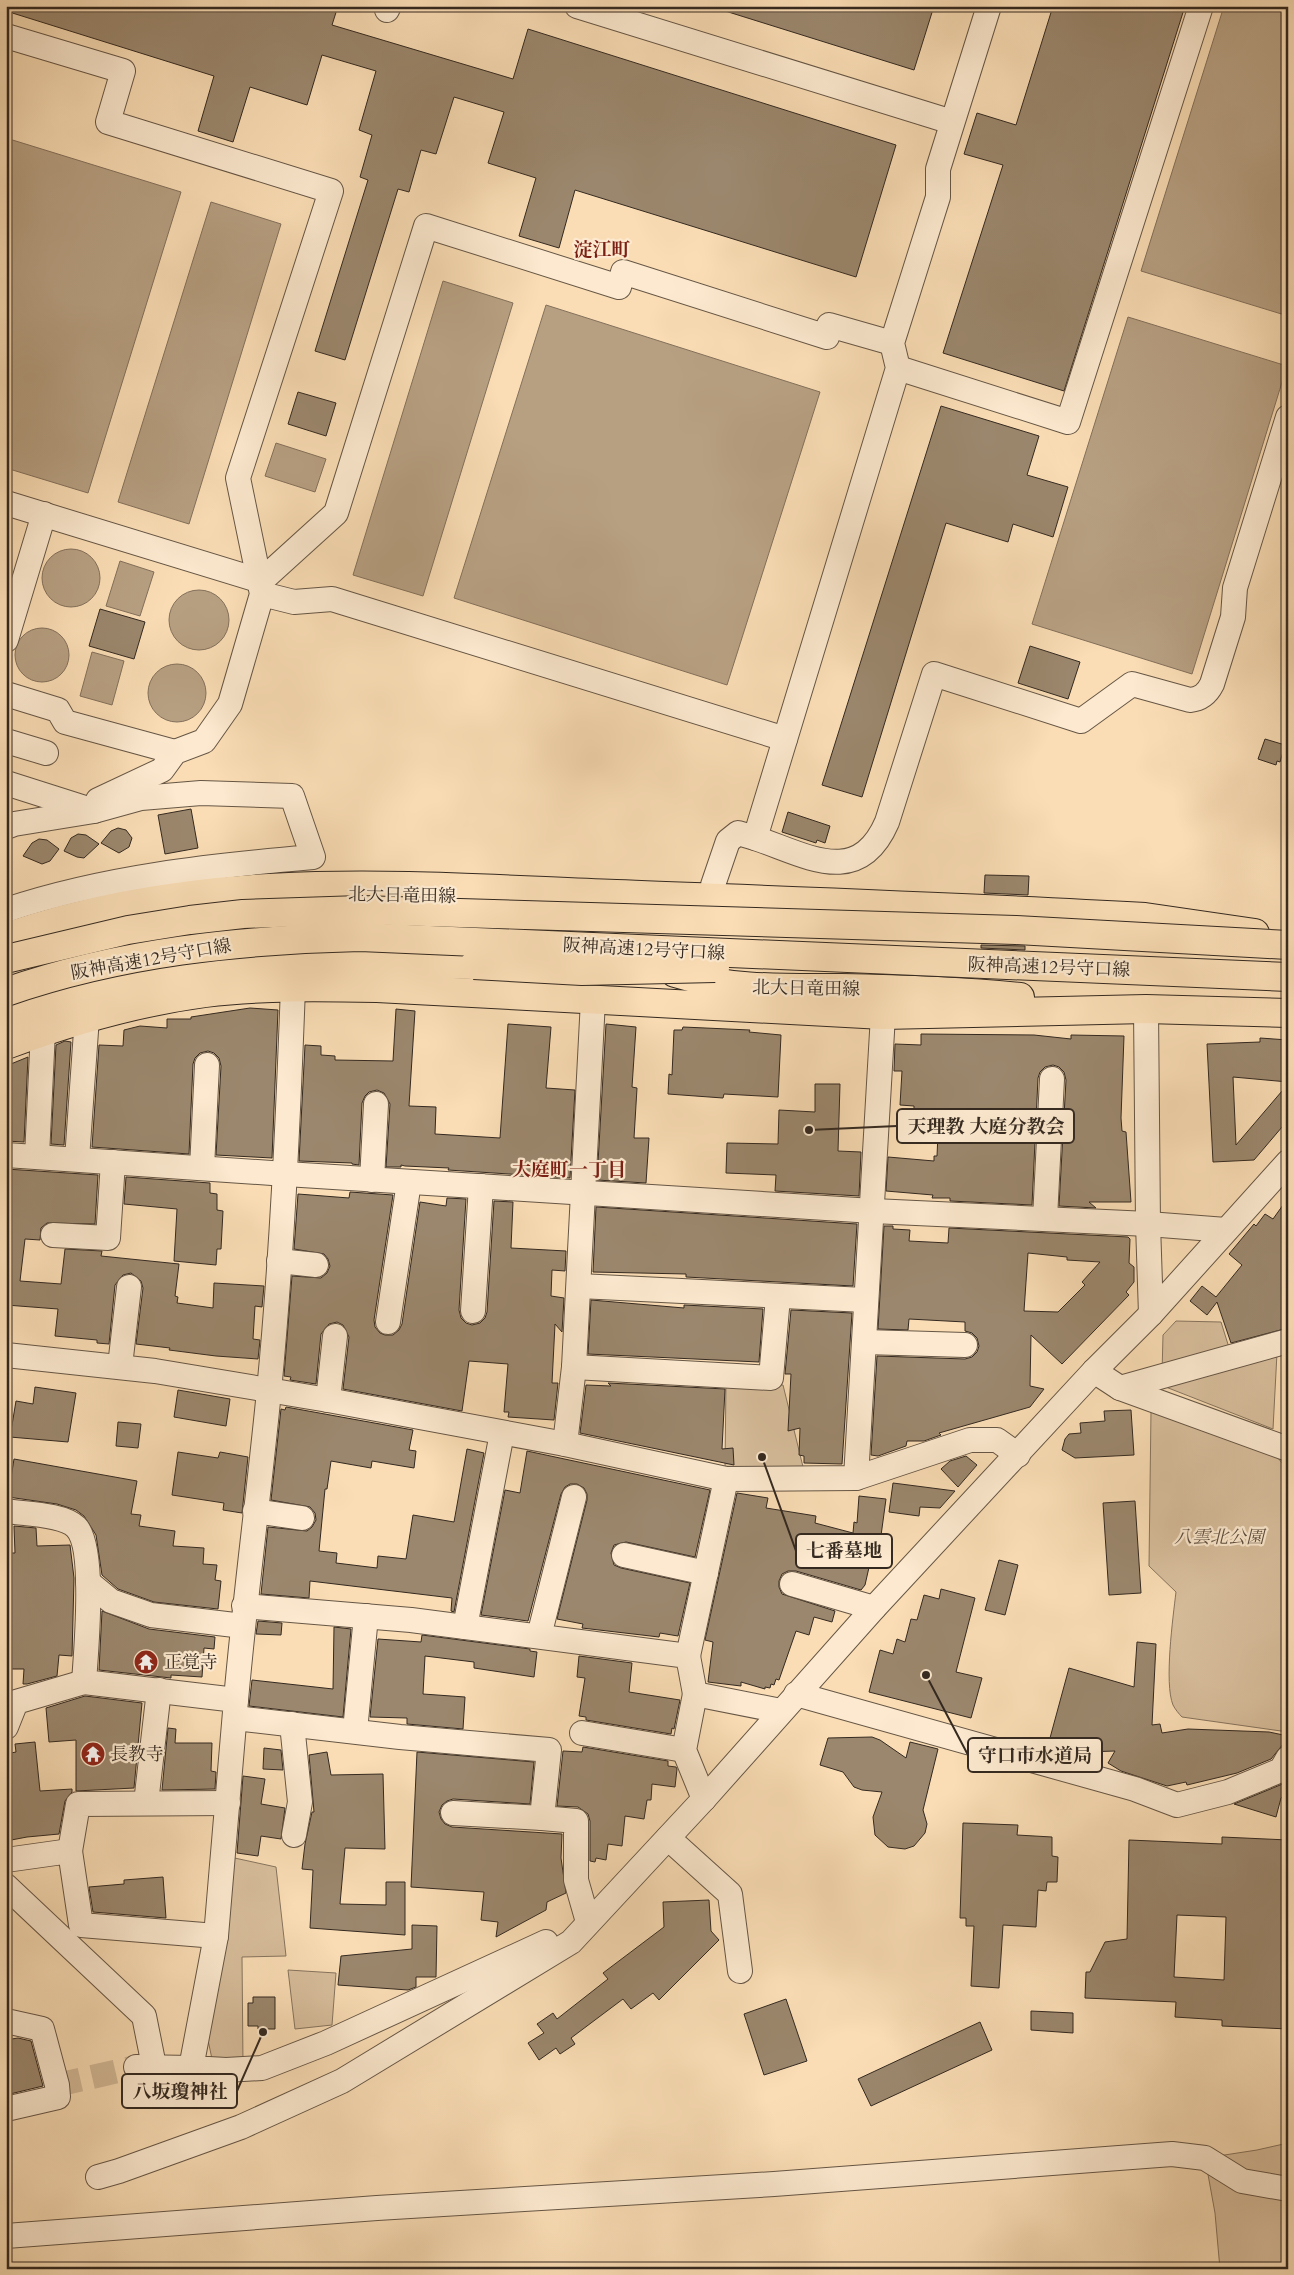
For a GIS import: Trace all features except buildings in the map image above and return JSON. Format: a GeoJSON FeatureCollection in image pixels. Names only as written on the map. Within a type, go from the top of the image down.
{"type":"FeatureCollection","features":[{"type":"Feature","properties":{"kind":"main road"},"geometry":{"type":"LineString","coordinates":[[6,936],[72,918],[184,894],[251,888],[360,884],[1135,916],[1288,938]]}},
{"type":"Feature","properties":{"kind":"main road","name":"北大日竜田線"},"geometry":{"type":"LineString","coordinates":[[6,947],[125,914],[240,899],[329,894],[442,893],[504,904],[536,914],[644,964],[696,980],[747,987],[949,990],[1146,1009]]}},
{"type":"Feature","properties":{"kind":"main road","name":"阪神高速12号守口線"},"geometry":{"type":"LineString","coordinates":[[6,960],[128,930],[190,920],[243,914],[360,910],[1006,930],[1288,944]]}},
{"type":"Feature","properties":{"kind":"main road","name":"阪神高速12号守口線"},"geometry":{"type":"LineString","coordinates":[[6,992],[67,974],[134,958],[237,942],[360,937],[1288,977]]}},
{"type":"Feature","properties":{"kind":"main road"},"geometry":{"type":"LineString","coordinates":[[6,1021],[67,1001],[167,978],[248,968],[359,963],[582,971],[663,970],[851,958]]}},
{"type":"Feature","properties":{"kind":"main road","name":"北大日竜田線"},"geometry":{"type":"LineString","coordinates":[[6,1044],[87,1017],[205,993],[293,987],[377,988],[883,1015],[1146,1009],[1288,1013]]}},
{"type":"Feature","properties":{"kind":"street"},"geometry":{"type":"LineString","coordinates":[[577,6],[952,122]]}},
{"type":"Feature","properties":{"kind":"street"},"geometry":{"type":"LineString","coordinates":[[755,838],[898,368],[892,343],[938,197],[938,169],[989,6]]}},
{"type":"Feature","properties":{"kind":"street"},"geometry":{"type":"LineString","coordinates":[[898,368],[1068,422],[1201,6]]}},
{"type":"Feature","properties":{"kind":"street"},"geometry":{"type":"LineString","coordinates":[[6,36],[123,71],[108,122],[331,191],[238,478],[261,588],[230,704],[204,741],[175,752],[162,770],[98,800],[94,811]]}},
{"type":"Feature","properties":{"kind":"street"},"geometry":{"type":"LineString","coordinates":[[261,588],[336,513],[426,226],[619,287],[623,272],[827,337],[829,325],[892,343]]}},
{"type":"Feature","properties":{"kind":"street"},"geometry":{"type":"LineString","coordinates":[[713,886],[728,841],[738,833],[836,863],[850,861],[869,851],[881,836],[887,822],[934,674],[1081,721],[1132,684],[1190,700],[1197,699],[1208,692],[1233,618],[1235,588],[1288,417]]}},
{"type":"Feature","properties":{"kind":"street"},"geometry":{"type":"LineString","coordinates":[[6,503],[44,514],[261,588],[294,602],[332,599],[785,738]]}},
{"type":"Feature","properties":{"kind":"street"},"geometry":{"type":"LineString","coordinates":[[6,640],[44,514]]}},
{"type":"Feature","properties":{"kind":"street"},"geometry":{"type":"LineString","coordinates":[[6,694],[58,710],[65,722],[175,752]]}},
{"type":"Feature","properties":{"kind":"street"},"geometry":{"type":"LineString","coordinates":[[6,741],[46,753]]}},
{"type":"Feature","properties":{"kind":"street"},"geometry":{"type":"LineString","coordinates":[[6,783],[94,811]]}},
{"type":"Feature","properties":{"kind":"street"},"geometry":{"type":"LineString","coordinates":[[6,827],[14,824],[94,811],[141,798],[201,793],[292,796],[313,857],[159,873],[74,891],[6,910]]}},
{"type":"Feature","properties":{"kind":"street"},"geometry":{"type":"LineString","coordinates":[[191,2068],[216,1936],[244,1616],[269,1391],[286,1174],[293,987]]}},
{"type":"Feature","properties":{"kind":"street"},"geometry":{"type":"LineString","coordinates":[[565,1444],[574,1367],[593,1000]]}},
{"type":"Feature","properties":{"kind":"street"},"geometry":{"type":"LineString","coordinates":[[1146,1009],[1148,1224],[1151,1314]]}},
{"type":"Feature","properties":{"kind":"street"},"geometry":{"type":"LineString","coordinates":[[856,1478],[883,1015]]}},
{"type":"Feature","properties":{"kind":"street"},"geometry":{"type":"LineString","coordinates":[[77,1159],[87,1017]]}},
{"type":"Feature","properties":{"kind":"street"},"geometry":{"type":"LineString","coordinates":[[37,1156],[42,1031]]}},
{"type":"Feature","properties":{"kind":"street"},"geometry":{"type":"LineString","coordinates":[[202,1168],[207,1065]]}},
{"type":"Feature","properties":{"kind":"street"},"geometry":{"type":"LineString","coordinates":[[1045,1219],[1052,1079]]}},
{"type":"Feature","properties":{"kind":"street"},"geometry":{"type":"LineString","coordinates":[[372,1180],[376,1104]]}},
{"type":"Feature","properties":{"kind":"street"},"geometry":{"type":"LineString","coordinates":[[6,1155],[873,1211],[1148,1224],[1226,1230]]}},
{"type":"Feature","properties":{"kind":"street"},"geometry":{"type":"LineString","coordinates":[[52,1235],[108,1238],[113,1162]]}},
{"type":"Feature","properties":{"kind":"street"},"geometry":{"type":"LineString","coordinates":[[98,2177],[241,2127],[342,2082],[571,1942],[668,1838],[874,1608],[1094,1371],[1151,1314],[1288,1162]]}},
{"type":"Feature","properties":{"kind":"street"},"geometry":{"type":"LineString","coordinates":[[388,1322],[409,1182]]}},
{"type":"Feature","properties":{"kind":"street"},"geometry":{"type":"LineString","coordinates":[[473,1312],[481,1186]]}},
{"type":"Feature","properties":{"kind":"street"},"geometry":{"type":"LineString","coordinates":[[279,1261],[316,1265]]}},
{"type":"Feature","properties":{"kind":"street"},"geometry":{"type":"LineString","coordinates":[[579,1286],[865,1300]]}},
{"type":"Feature","properties":{"kind":"street"},"geometry":{"type":"LineString","coordinates":[[120,1366],[129,1287]]}},
{"type":"Feature","properties":{"kind":"street"},"geometry":{"type":"LineString","coordinates":[[574,1367],[772,1378],[778,1297]]}},
{"type":"Feature","properties":{"kind":"street"},"geometry":{"type":"LineString","coordinates":[[328,1400],[335,1336]]}},
{"type":"Feature","properties":{"kind":"street"},"geometry":{"type":"LineString","coordinates":[[865,1342],[965,1345]]}},
{"type":"Feature","properties":{"kind":"street"},"geometry":{"type":"LineString","coordinates":[[1120,1388],[1288,1342]]}},
{"type":"Feature","properties":{"kind":"street"},"geometry":{"type":"LineString","coordinates":[[6,1362],[7,1355],[120,1366],[328,1400],[565,1444],[726,1479],[856,1478],[970,1440],[996,1440],[1018,1455]]}},
{"type":"Feature","properties":{"kind":"street"},"geometry":{"type":"LineString","coordinates":[[1094,1371],[1120,1388],[1288,1449]]}},
{"type":"Feature","properties":{"kind":"street"},"geometry":{"type":"LineString","coordinates":[[465,1627],[502,1433]]}},
{"type":"Feature","properties":{"kind":"street"},"geometry":{"type":"LineString","coordinates":[[704,1798],[684,1750],[695,1694],[688,1656],[726,1479]]}},
{"type":"Feature","properties":{"kind":"street"},"geometry":{"type":"LineString","coordinates":[[539,1636],[574,1497]]}},
{"type":"Feature","properties":{"kind":"street"},"geometry":{"type":"LineString","coordinates":[[6,1511],[61,1518],[76,1527],[84,1539],[88,1582],[84,1682]]}},
{"type":"Feature","properties":{"kind":"street"},"geometry":{"type":"LineString","coordinates":[[255,1511],[302,1518]]}},
{"type":"Feature","properties":{"kind":"street"},"geometry":{"type":"LineString","coordinates":[[624,1555],[706,1573]]}},
{"type":"Feature","properties":{"kind":"street"},"geometry":{"type":"LineString","coordinates":[[88,1582],[111,1601],[151,1615],[366,1616],[688,1656]]}},
{"type":"Feature","properties":{"kind":"street"},"geometry":{"type":"LineString","coordinates":[[792,1584],[874,1608]]}},
{"type":"Feature","properties":{"kind":"street"},"geometry":{"type":"LineString","coordinates":[[355,1731],[366,1616]]}},
{"type":"Feature","properties":{"kind":"street"},"geometry":{"type":"LineString","coordinates":[[6,1727],[11,1703],[84,1682],[159,1690],[292,1724],[549,1750],[542,1818]]}},
{"type":"Feature","properties":{"kind":"street"},"geometry":{"type":"LineString","coordinates":[[146,1803],[159,1690]]}},
{"type":"Feature","properties":{"kind":"street"},"geometry":{"type":"LineString","coordinates":[[695,1694],[789,1703],[1135,1788],[1177,1805],[1228,1792],[1281,1770],[1288,1758]]}},
{"type":"Feature","properties":{"kind":"street"},"geometry":{"type":"LineString","coordinates":[[292,1724],[300,1802],[294,1834]]}},
{"type":"Feature","properties":{"kind":"street"},"geometry":{"type":"LineString","coordinates":[[582,1733],[684,1750]]}},
{"type":"Feature","properties":{"kind":"street"},"geometry":{"type":"LineString","coordinates":[[216,1936],[80,1924],[70,1851],[78,1804],[228,1803]]}},
{"type":"Feature","properties":{"kind":"street"},"geometry":{"type":"LineString","coordinates":[[453,1813],[576,1821],[576,1880],[588,1922]]}},
{"type":"Feature","properties":{"kind":"street"},"geometry":{"type":"LineString","coordinates":[[668,1838],[730,1894],[740,1971]]}},
{"type":"Feature","properties":{"kind":"street"},"geometry":{"type":"LineString","coordinates":[[6,1860],[70,1851]]}},
{"type":"Feature","properties":{"kind":"street"},"geometry":{"type":"LineString","coordinates":[[6,1886],[144,2016],[145,2067],[226,2070],[262,2068],[326,2043],[588,1922]]}},
{"type":"Feature","properties":{"kind":"street"},"geometry":{"type":"LineString","coordinates":[[6,2021],[42,2029],[57,2085],[58,2097],[6,2109]]}},
{"type":"Feature","properties":{"kind":"street"},"geometry":{"type":"LineString","coordinates":[[6,2236],[377,2208],[774,2184],[1172,2154],[1205,2158],[1242,2181],[1288,2189]]}},
{"type":"Feature","properties":{"kind":"green space"},"geometry":{"type":"Polygon","coordinates":[[[1176,1321],[1221,1322],[1231,1354],[1162,1374],[1163,1335],[1176,1321]]]}},
{"type":"Feature","properties":{"kind":"green space"},"geometry":{"type":"Polygon","coordinates":[[[1277,1353],[1273,1429],[1153,1382],[1277,1353]]]}},
{"type":"Feature","properties":{"kind":"green space"},"geometry":{"type":"Polygon","coordinates":[[[726,1382],[783,1385],[805,1475],[725,1467],[726,1382]]]}},
{"type":"Feature","properties":{"kind":"green space","name":"八雲北公園"},"geometry":{"type":"Polygon","coordinates":[[[1151,1411],[1277,1457],[1288,1470],[1288,1732],[1182,1717],[1173,1705],[1170,1695],[1169,1666],[1176,1592],[1149,1566],[1151,1411]]]}},
{"type":"Feature","properties":{"kind":"green space"},"geometry":{"type":"Polygon","coordinates":[[[230,1857],[276,1867],[286,1956],[242,1957],[243,2063],[212,2059],[208,2040],[230,1857]]]}},
{"type":"Feature","properties":{"kind":"green space"},"geometry":{"type":"Polygon","coordinates":[[[288,1970],[336,1973],[332,2025],[295,2029],[288,1970]]]}},
{"type":"Feature","properties":{"kind":"green space"},"geometry":{"type":"Polygon","coordinates":[[[1288,2143],[1288,2269],[1220,2269],[1215,2213],[1205,2158],[1288,2143]]]}},
{"type":"Feature","properties":{"kind":"shaded area"},"geometry":{"type":"Polygon","coordinates":[[[1224,6],[1288,6],[1288,316],[1141,271],[1224,6]]]}},
{"type":"Feature","properties":{"kind":"shaded area"},"geometry":{"type":"Polygon","coordinates":[[[6,138],[181,192],[88,493],[6,468],[6,138]]]}},
{"type":"Feature","properties":{"kind":"shaded area"},"geometry":{"type":"Polygon","coordinates":[[[211,202],[281,224],[189,524],[118,502],[211,202]]]}},
{"type":"Feature","properties":{"kind":"shaded area"},"geometry":{"type":"Polygon","coordinates":[[[443,281],[513,303],[423,596],[353,575],[443,281]]]}},
{"type":"Feature","properties":{"kind":"shaded area"},"geometry":{"type":"Polygon","coordinates":[[[546,305],[820,392],[727,685],[454,598],[546,305]]]}},
{"type":"Feature","properties":{"kind":"shaded area"},"geometry":{"type":"Polygon","coordinates":[[[1128,317],[1287,366],[1192,674],[1032,624],[1128,317]]]}},
{"type":"Feature","properties":{"kind":"shaded area"},"geometry":{"type":"Polygon","coordinates":[[[276,443],[326,459],[315,492],[265,476],[276,443]]]}},
{"type":"Feature","properties":{"kind":"shaded area"},"geometry":{"type":"Polygon","coordinates":[[[71,549],[82,551],[95,562],[100,578],[98,589],[87,602],[71,607],[60,605],[47,594],[42,578],[44,567],[55,554],[71,549]]]}},
{"type":"Feature","properties":{"kind":"shaded area"},"geometry":{"type":"Polygon","coordinates":[[[120,561],[154,572],[140,616],[106,606],[120,561]]]}},
{"type":"Feature","properties":{"kind":"shaded area"},"geometry":{"type":"Polygon","coordinates":[[[199,590],[215,595],[220,599],[224,604],[229,620],[224,636],[220,641],[215,645],[199,650],[183,645],[178,641],[174,636],[169,620],[174,604],[178,599],[183,595],[199,590]]]}},
{"type":"Feature","properties":{"kind":"shaded area"},"geometry":{"type":"Polygon","coordinates":[[[37,628],[47,628],[57,632],[65,640],[69,655],[65,670],[57,678],[47,682],[37,682],[27,678],[19,670],[15,660],[15,650],[19,640],[27,632],[37,628]]]}},
{"type":"Feature","properties":{"kind":"shaded area"},"geometry":{"type":"Polygon","coordinates":[[[92,652],[124,661],[112,705],[80,696],[92,652]]]}},
{"type":"Feature","properties":{"kind":"shaded area"},"geometry":{"type":"Polygon","coordinates":[[[177,664],[188,666],[201,677],[206,693],[204,704],[193,717],[177,722],[166,720],[153,709],[148,693],[150,682],[161,669],[177,664]]]}},
{"type":"Feature","properties":{"kind":"tunnel"},"geometry":{"type":"LineString","coordinates":[[57,2085],[136,2067]]}},
{"type":"Feature","properties":{"kind":"place","name":"天理教 大庭分教会"},"geometry":{"type":"Point","coordinates":[809,1130]}},
{"type":"Feature","properties":{"kind":"place","name":"七番墓地"},"geometry":{"type":"Point","coordinates":[762,1457]}},
{"type":"Feature","properties":{"kind":"place","name":"正覚寺"},"geometry":{"type":"Point","coordinates":[146,1662]}},
{"type":"Feature","properties":{"kind":"place","name":"守口市水道局"},"geometry":{"type":"Point","coordinates":[926,1675]}},
{"type":"Feature","properties":{"kind":"place","name":"長教寺"},"geometry":{"type":"Point","coordinates":[93,1754]}},
{"type":"Feature","properties":{"kind":"place","name":"八坂瓊神社"},"geometry":{"type":"Point","coordinates":[263,2032]}},
{"type":"Feature","properties":{"kind":"district","name":"淀江町"},"geometry":{"type":"Point","coordinates":[602,249]}},
{"type":"Feature","properties":{"kind":"district","name":"大庭町一丁目"},"geometry":{"type":"Point","coordinates":[569,1169]}}]}
